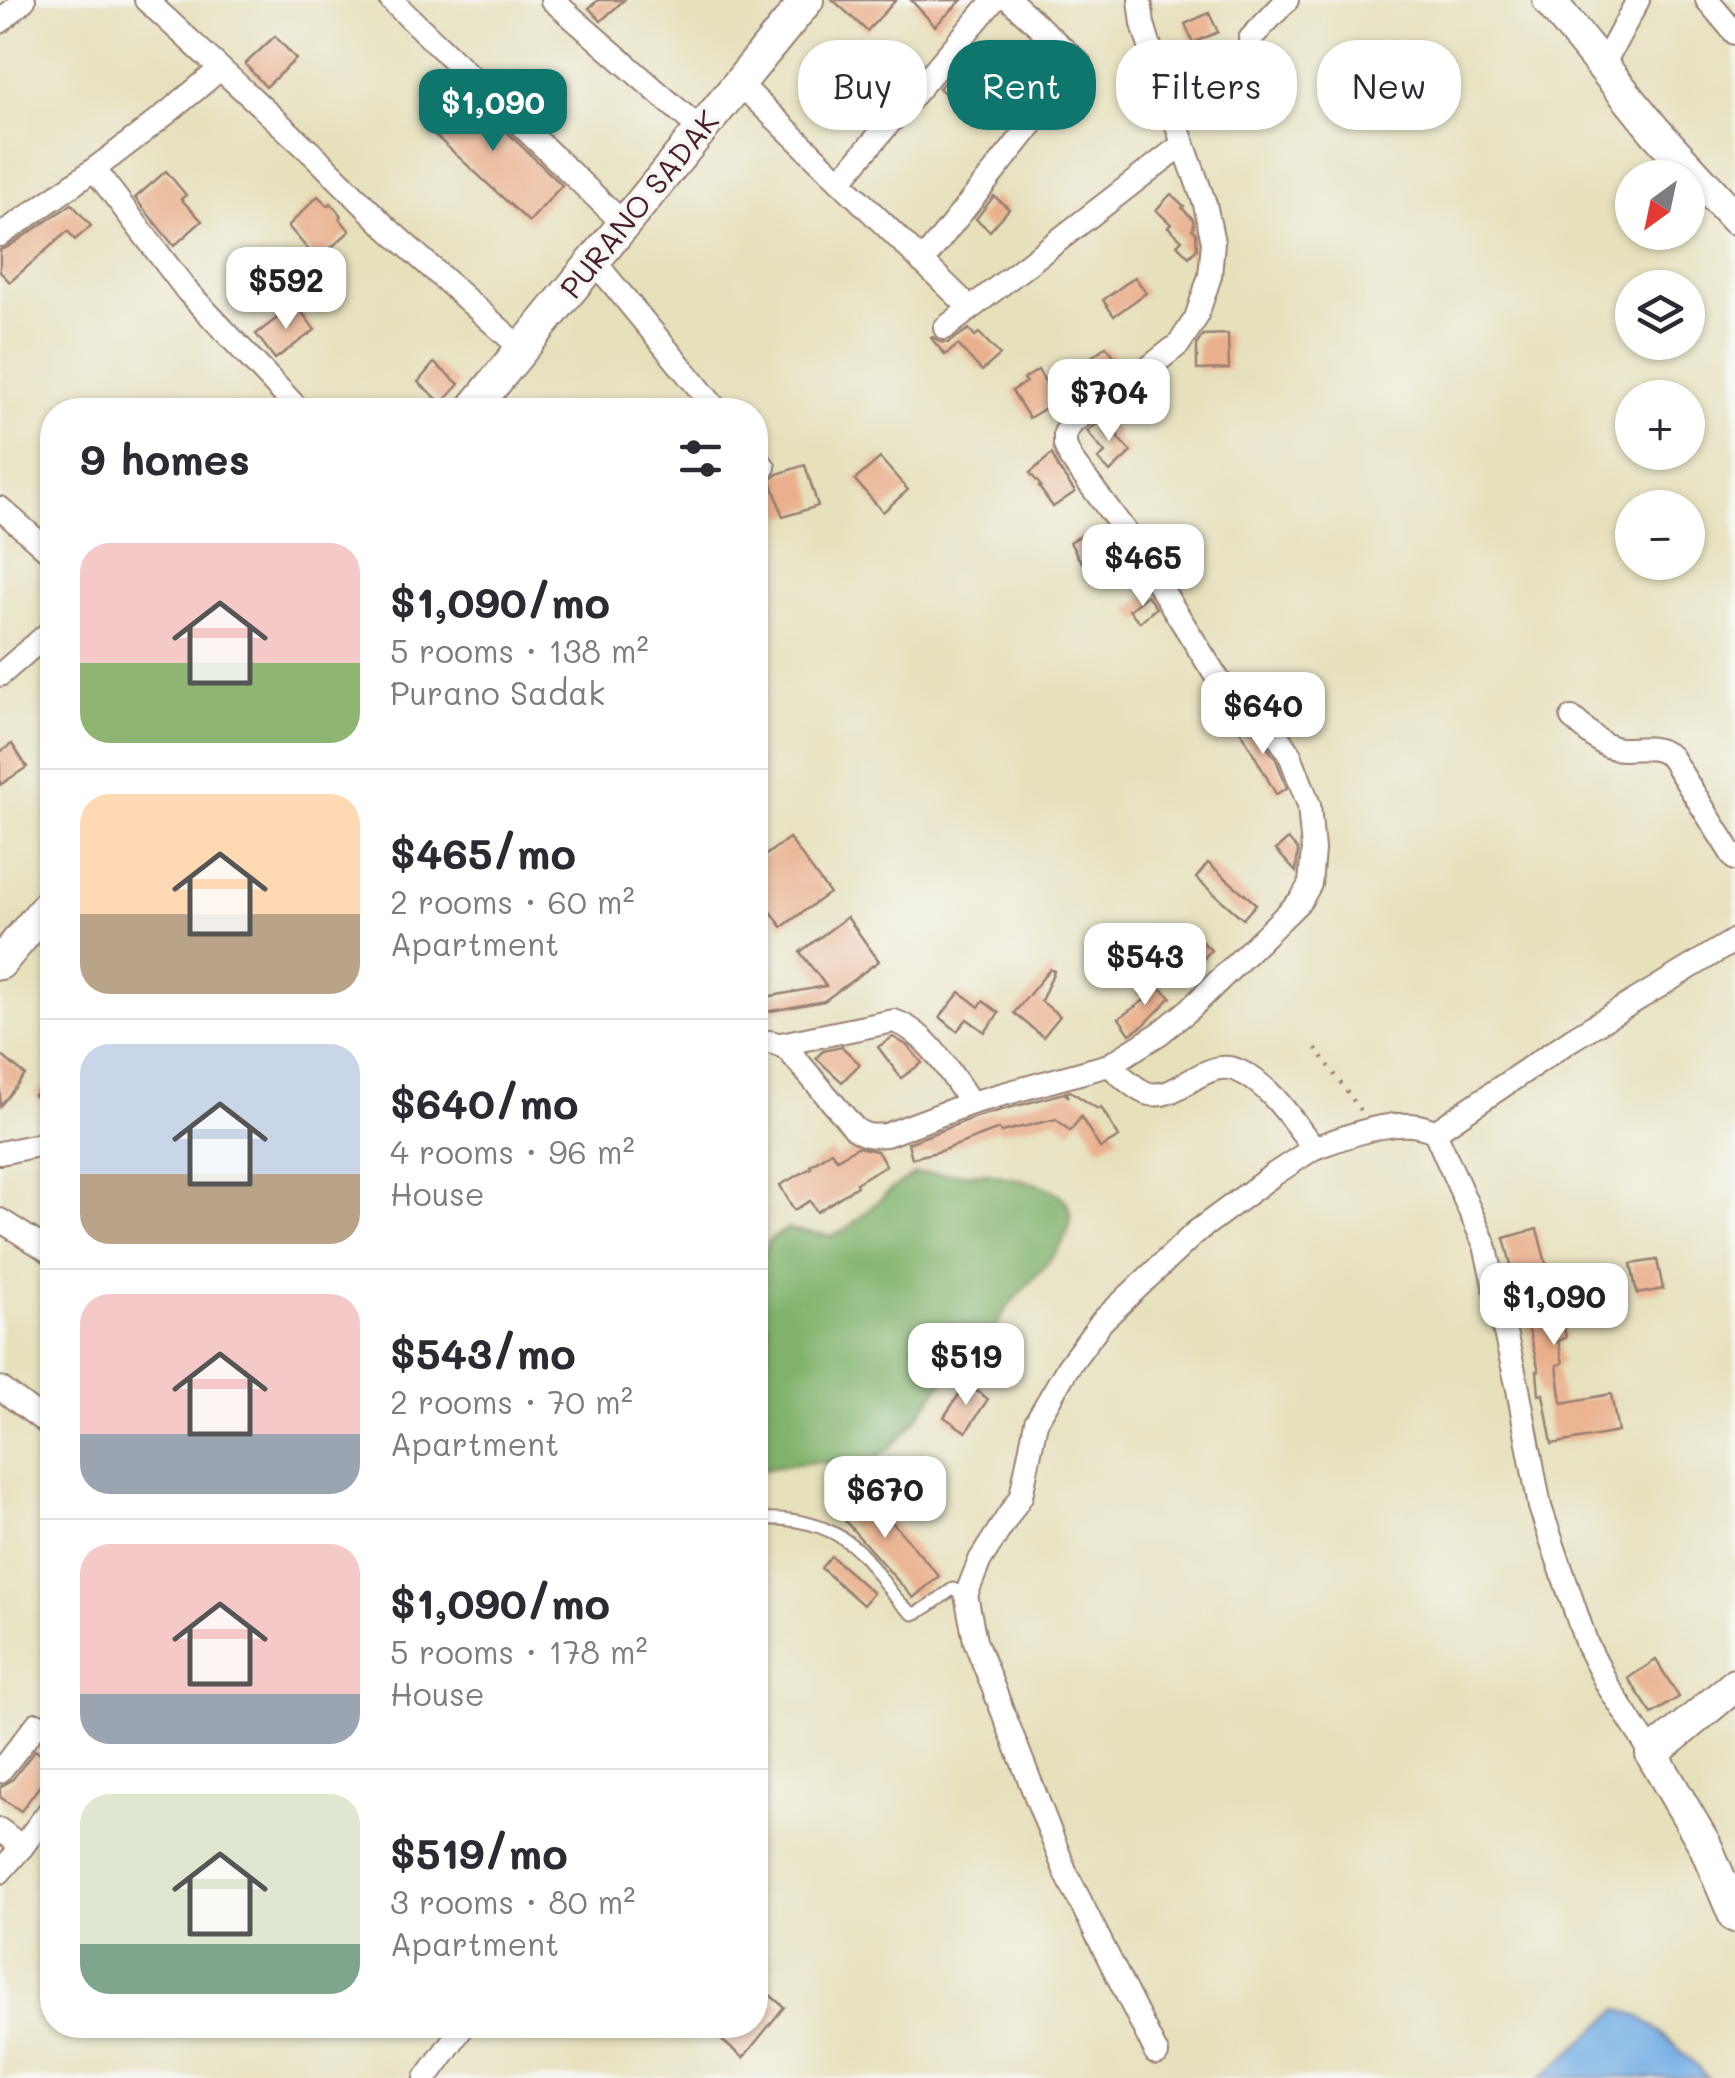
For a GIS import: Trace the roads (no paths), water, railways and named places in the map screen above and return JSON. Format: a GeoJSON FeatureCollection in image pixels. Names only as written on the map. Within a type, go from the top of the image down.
{"type":"FeatureCollection","features":[{"type":"Feature","properties":{"kind":"main road","name":"PURANO SADAK"},"geometry":{"type":"LineString","coordinates":[[482,398],[807,0]]}},
{"type":"Feature","properties":{"kind":"main road"},"geometry":{"type":"LineString","coordinates":[[1550,0],[1655,131],[1735,218]]}},
{"type":"Feature","properties":{"kind":"main road"},"geometry":{"type":"LineString","coordinates":[[0,963],[40,915]]}},
{"type":"Feature","properties":{"kind":"main road"},"geometry":{"type":"LineString","coordinates":[[1735,1685],[1652,1754],[1705,1844],[1735,1916]]}},
{"type":"Feature","properties":{"kind":"street"},"geometry":{"type":"LineString","coordinates":[[0,22],[24,0]]}},
{"type":"Feature","properties":{"kind":"street"},"geometry":{"type":"LineString","coordinates":[[146,0],[386,227],[522,349]]}},
{"type":"Feature","properties":{"kind":"street"},"geometry":{"type":"LineString","coordinates":[[391,0],[624,224]]}},
{"type":"Feature","properties":{"kind":"street"},"geometry":{"type":"LineString","coordinates":[[552,0],[701,130]]}},
{"type":"Feature","properties":{"kind":"street"},"geometry":{"type":"LineString","coordinates":[[840,181],[994,0]]}},
{"type":"Feature","properties":{"kind":"street"},"geometry":{"type":"LineString","coordinates":[[922,262],[1080,64],[1010,0]]}},
{"type":"Feature","properties":{"kind":"street"},"geometry":{"type":"LineString","coordinates":[[781,1044],[855,1130],[862,1135],[886,1134],[971,1102],[1109,1065],[1159,1034],[1218,982],[1301,900],[1310,884],[1308,805],[1289,752],[1266,721],[1221,684],[1125,531],[1071,459],[1065,445],[1065,433],[1073,422],[1179,344],[1196,318],[1210,276],[1213,242],[1205,204],[1143,24],[1140,0]]}},
{"type":"Feature","properties":{"kind":"street"},"geometry":{"type":"LineString","coordinates":[[1250,39],[1287,0]]}},
{"type":"Feature","properties":{"kind":"street"},"geometry":{"type":"LineString","coordinates":[[1602,67],[1638,0]]}},
{"type":"Feature","properties":{"kind":"street"},"geometry":{"type":"LineString","coordinates":[[1707,0],[1735,33]]}},
{"type":"Feature","properties":{"kind":"street"},"geometry":{"type":"LineString","coordinates":[[0,235],[95,170],[220,69]]}},
{"type":"Feature","properties":{"kind":"street"},"geometry":{"type":"LineString","coordinates":[[739,84],[970,308]]}},
{"type":"Feature","properties":{"kind":"street"},"geometry":{"type":"LineString","coordinates":[[945,328],[1183,144]]}},
{"type":"Feature","properties":{"kind":"street"},"geometry":{"type":"LineString","coordinates":[[95,170],[187,291],[288,398]]}},
{"type":"Feature","properties":{"kind":"street"},"geometry":{"type":"LineString","coordinates":[[594,261],[707,398]]}},
{"type":"Feature","properties":{"kind":"street"},"geometry":{"type":"LineString","coordinates":[[0,508],[40,543]]}},
{"type":"Feature","properties":{"kind":"street"},"geometry":{"type":"LineString","coordinates":[[0,676],[40,641]]}},
{"type":"Feature","properties":{"kind":"street"},"geometry":{"type":"LineString","coordinates":[[1572,718],[1606,745],[1654,748],[1671,757],[1735,859]]}},
{"type":"Feature","properties":{"kind":"street"},"geometry":{"type":"LineString","coordinates":[[1435,1132],[1572,1039],[1735,940]]}},
{"type":"Feature","properties":{"kind":"street"},"geometry":{"type":"LineString","coordinates":[[768,1041],[781,1044],[894,1020],[921,1036],[971,1102]]}},
{"type":"Feature","properties":{"kind":"street"},"geometry":{"type":"LineString","coordinates":[[1109,1065],[1144,1092],[1159,1094],[1217,1066],[1237,1069],[1265,1088],[1314,1148]]}},
{"type":"Feature","properties":{"kind":"street"},"geometry":{"type":"LineString","coordinates":[[1158,2054],[1066,1873],[975,1641],[966,1594],[980,1560],[1021,1496],[1036,1422],[1068,1367],[1102,1320],[1196,1232],[1314,1148],[1374,1129],[1411,1124],[1435,1132],[1485,1245],[1540,1507],[1587,1645],[1652,1754]]}},
{"type":"Feature","properties":{"kind":"street"},"geometry":{"type":"LineString","coordinates":[[0,1152],[40,1144]]}},
{"type":"Feature","properties":{"kind":"street"},"geometry":{"type":"LineString","coordinates":[[0,1220],[40,1245]]}},
{"type":"Feature","properties":{"kind":"street"},"geometry":{"type":"LineString","coordinates":[[0,1388],[40,1418]]}},
{"type":"Feature","properties":{"kind":"street"},"geometry":{"type":"LineString","coordinates":[[0,1771],[38,1724]]}},
{"type":"Feature","properties":{"kind":"street"},"geometry":{"type":"LineString","coordinates":[[0,1872],[40,1823]]}},
{"type":"Feature","properties":{"kind":"street"},"geometry":{"type":"LineString","coordinates":[[0,1830],[22,1847]]}},
{"type":"Feature","properties":{"kind":"street"},"geometry":{"type":"LineString","coordinates":[[426,2078],[455,2038]]}},
{"type":"Feature","properties":{"kind":"lane"},"geometry":{"type":"LineString","coordinates":[[768,1518],[786,1517],[832,1532],[861,1553],[902,1606],[913,1614],[953,1589],[966,1594]]}},
{"type":"Feature","properties":{"kind":"water"},"geometry":{"type":"Polygon","coordinates":[[[1619,2009],[1654,2027],[1709,2078],[1541,2078],[1619,2009]]]}}]}
